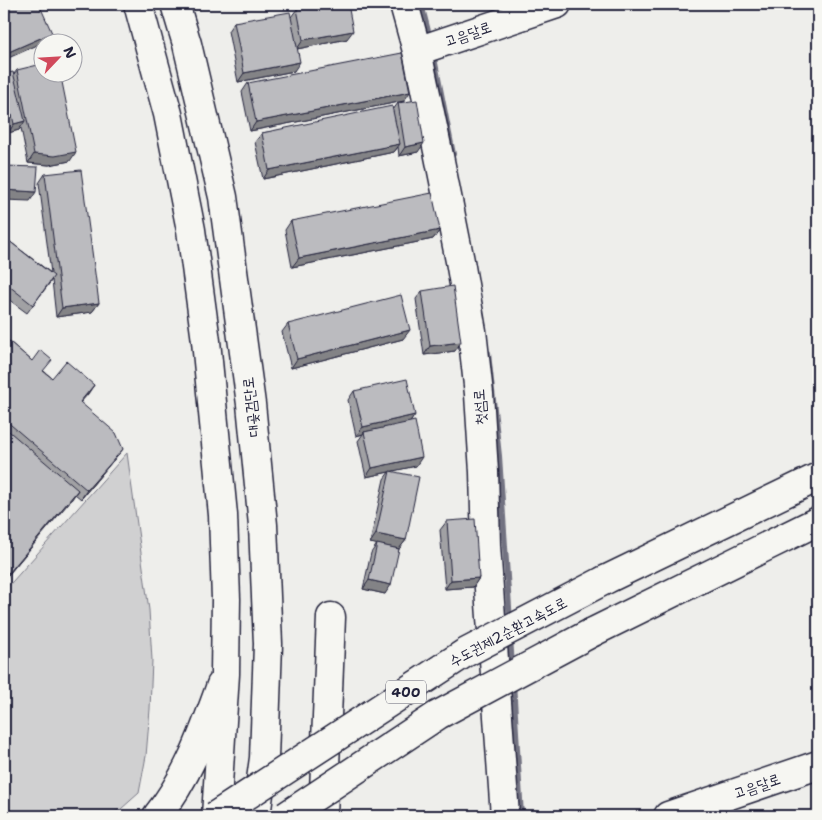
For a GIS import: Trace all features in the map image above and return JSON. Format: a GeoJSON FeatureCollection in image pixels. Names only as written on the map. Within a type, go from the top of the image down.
{"type":"FeatureCollection","features":[{"type":"Feature","properties":{"kind":"main road"},"geometry":{"type":"LineString","coordinates":[[138,4],[168,114],[191,230],[205,332],[222,515],[226,599],[226,674],[215,816]]}},
{"type":"Feature","properties":{"kind":"main road","name":"대곶검단로"},"geometry":{"type":"LineString","coordinates":[[175,4],[187,44],[223,197],[251,404],[263,525],[268,644],[264,758],[256,816]]}},
{"type":"Feature","properties":{"kind":"main road","name":"첫섬로"},"geometry":{"type":"LineString","coordinates":[[404,4],[426,48],[472,331],[478,385],[484,472],[486,546],[506,816]]}},
{"type":"Feature","properties":{"kind":"main road","name":"고음달로"},"geometry":{"type":"LineString","coordinates":[[426,48],[557,4]]}},
{"type":"Feature","properties":{"kind":"main road","name":"수도권제2순환고속도로"},"geometry":{"type":"LineString","coordinates":[[215,816],[465,653],[605,580],[818,477]]}},
{"type":"Feature","properties":{"kind":"main road","name":"400"},"geometry":{"type":"LineString","coordinates":[[286,816],[438,715],[593,632],[818,521]]}},
{"type":"Feature","properties":{"kind":"main road"},"geometry":{"type":"LineString","coordinates":[[323,816],[331,617]]}},
{"type":"Feature","properties":{"kind":"main road"},"geometry":{"type":"LineString","coordinates":[[157,816],[171,799],[187,771],[226,674]]}},
{"type":"Feature","properties":{"kind":"main road","name":"고음달로"},"geometry":{"type":"LineString","coordinates":[[668,816],[818,765]]}},
{"type":"Feature","properties":{"kind":"shaded area"},"geometry":{"type":"Polygon","coordinates":[[[127,453],[149,610],[152,660],[146,756],[139,793],[121,809],[104,816],[4,816],[4,591],[127,453]]]}},
{"type":"Feature","properties":{"kind":"building"},"geometry":{"type":"Polygon","coordinates":[[[4,4],[39,4],[52,32],[32,32],[32,42],[4,54],[4,4]]]}},
{"type":"Feature","properties":{"kind":"building"},"geometry":{"type":"Polygon","coordinates":[[[322,4],[348,4],[353,31],[303,40],[297,9],[322,4]]]}},
{"type":"Feature","properties":{"kind":"building"},"geometry":{"type":"Polygon","coordinates":[[[290,12],[300,62],[244,73],[234,22],[290,12]]]}},
{"type":"Feature","properties":{"kind":"building"},"geometry":{"type":"Polygon","coordinates":[[[402,53],[410,92],[256,122],[248,83],[402,53]]]}},
{"type":"Feature","properties":{"kind":"building"},"geometry":{"type":"Polygon","coordinates":[[[32,66],[32,82],[62,82],[76,152],[55,156],[34,154],[17,70],[32,66]]]}},
{"type":"Feature","properties":{"kind":"building"},"geometry":{"type":"Polygon","coordinates":[[[13,72],[25,121],[14,124],[12,115],[4,117],[4,74],[13,72]]]}},
{"type":"Feature","properties":{"kind":"building"},"geometry":{"type":"Polygon","coordinates":[[[417,100],[424,143],[405,147],[398,103],[417,100]]]}},
{"type":"Feature","properties":{"kind":"building"},"geometry":{"type":"Polygon","coordinates":[[[392,106],[400,144],[269,170],[262,133],[392,106]]]}},
{"type":"Feature","properties":{"kind":"building"},"geometry":{"type":"Polygon","coordinates":[[[4,166],[38,167],[36,192],[4,190],[4,166]]]}},
{"type":"Feature","properties":{"kind":"building"},"geometry":{"type":"Polygon","coordinates":[[[81,170],[99,303],[62,308],[45,174],[81,170]]]}},
{"type":"Feature","properties":{"kind":"building"},"geometry":{"type":"Polygon","coordinates":[[[432,193],[440,230],[299,258],[291,221],[432,193]]]}},
{"type":"Feature","properties":{"kind":"building"},"geometry":{"type":"Polygon","coordinates":[[[4,237],[54,276],[33,305],[4,282],[4,237]]]}},
{"type":"Feature","properties":{"kind":"building"},"geometry":{"type":"Polygon","coordinates":[[[453,286],[461,342],[430,346],[422,291],[453,286]]]}},
{"type":"Feature","properties":{"kind":"building"},"geometry":{"type":"Polygon","coordinates":[[[401,295],[410,330],[297,359],[288,324],[401,295]]]}},
{"type":"Feature","properties":{"kind":"building"},"geometry":{"type":"Polygon","coordinates":[[[4,337],[32,361],[40,350],[52,360],[43,371],[52,378],[66,361],[94,385],[80,402],[116,433],[123,449],[87,490],[4,419],[4,337]]]}},
{"type":"Feature","properties":{"kind":"building"},"geometry":{"type":"Polygon","coordinates":[[[407,379],[415,415],[363,427],[354,391],[407,379]]]}},
{"type":"Feature","properties":{"kind":"building"},"geometry":{"type":"Polygon","coordinates":[[[415,421],[422,457],[372,468],[364,432],[415,421]]]}},
{"type":"Feature","properties":{"kind":"building"},"geometry":{"type":"Polygon","coordinates":[[[4,427],[78,490],[9,573],[4,568],[4,427]]]}},
{"type":"Feature","properties":{"kind":"building"},"geometry":{"type":"Polygon","coordinates":[[[390,471],[419,477],[406,540],[376,534],[390,471]]]}},
{"type":"Feature","properties":{"kind":"building"},"geometry":{"type":"Polygon","coordinates":[[[475,519],[479,578],[451,580],[447,521],[475,519]]]}},
{"type":"Feature","properties":{"kind":"building"},"geometry":{"type":"Polygon","coordinates":[[[377,544],[399,549],[391,585],[369,580],[377,544]]]}},
{"type":"Feature","properties":{"kind":"waterway"},"geometry":{"type":"LineString","coordinates":[[421,4],[430,39]]}},
{"type":"Feature","properties":{"kind":"waterway"},"geometry":{"type":"LineString","coordinates":[[433,53],[453,154]]}},
{"type":"Feature","properties":{"kind":"waterway"},"geometry":{"type":"LineString","coordinates":[[488,353],[499,456],[510,622]]}},
{"type":"Feature","properties":{"kind":"waterway"},"geometry":{"type":"LineString","coordinates":[[510,637],[512,667]]}},
{"type":"Feature","properties":{"kind":"waterway"},"geometry":{"type":"LineString","coordinates":[[513,682],[521,816]]}}]}
